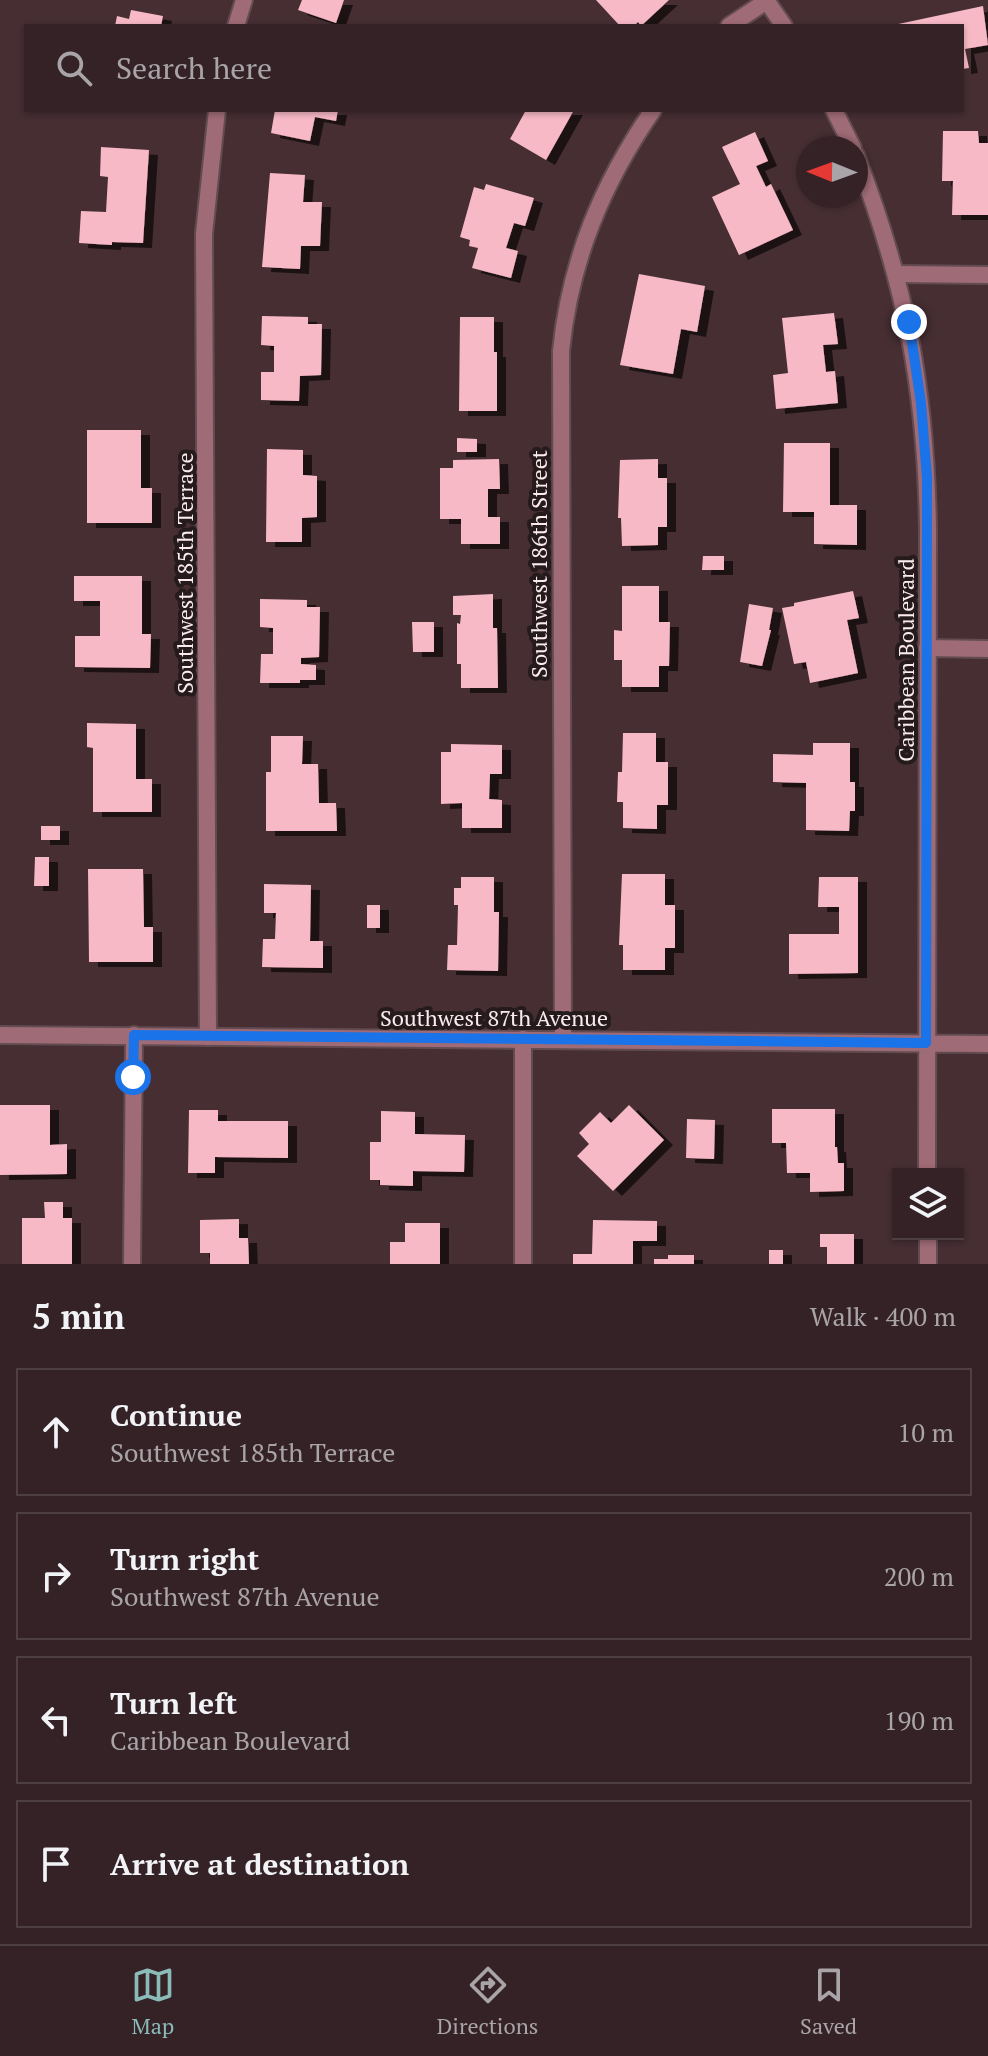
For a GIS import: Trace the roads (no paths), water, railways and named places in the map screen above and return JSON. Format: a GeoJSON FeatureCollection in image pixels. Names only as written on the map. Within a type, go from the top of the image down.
{"type":"FeatureCollection","features":[{"type":"Feature","properties":{"kind":"street"},"geometry":{"type":"LineString","coordinates":[[237,24],[244,0]]}},
{"type":"Feature","properties":{"kind":"street"},"geometry":{"type":"LineString","coordinates":[[732,24],[767,0],[783,24]]}},
{"type":"Feature","properties":{"kind":"street","name":"Southwest 185th Terrace"},"geometry":{"type":"LineString","coordinates":[[208,1037],[204,234],[217,112]]}},
{"type":"Feature","properties":{"kind":"street","name":"Southwest 186th Street"},"geometry":{"type":"LineString","coordinates":[[563,1039],[561,351],[573,274],[589,226],[619,163],[652,112]]}},
{"type":"Feature","properties":{"kind":"street"},"geometry":{"type":"LineString","coordinates":[[835,112],[847,136]]}},
{"type":"Feature","properties":{"kind":"street","name":"Caribbean Boulevard"},"geometry":{"type":"LineString","coordinates":[[868,188],[896,274],[916,361],[925,443],[927,1168]]}},
{"type":"Feature","properties":{"kind":"street"},"geometry":{"type":"LineString","coordinates":[[896,274],[988,275]]}},
{"type":"Feature","properties":{"kind":"street"},"geometry":{"type":"LineString","coordinates":[[927,648],[988,649]]}},
{"type":"Feature","properties":{"kind":"street","name":"Southwest 87th Avenue"},"geometry":{"type":"LineString","coordinates":[[0,1035],[988,1044]]}},
{"type":"Feature","properties":{"kind":"street"},"geometry":{"type":"LineString","coordinates":[[132,1264],[134,1035]]}},
{"type":"Feature","properties":{"kind":"street"},"geometry":{"type":"LineString","coordinates":[[523,1039],[523,1264]]}},
{"type":"Feature","properties":{"kind":"street"},"geometry":{"type":"LineString","coordinates":[[928,1240],[928,1264]]}}]}
